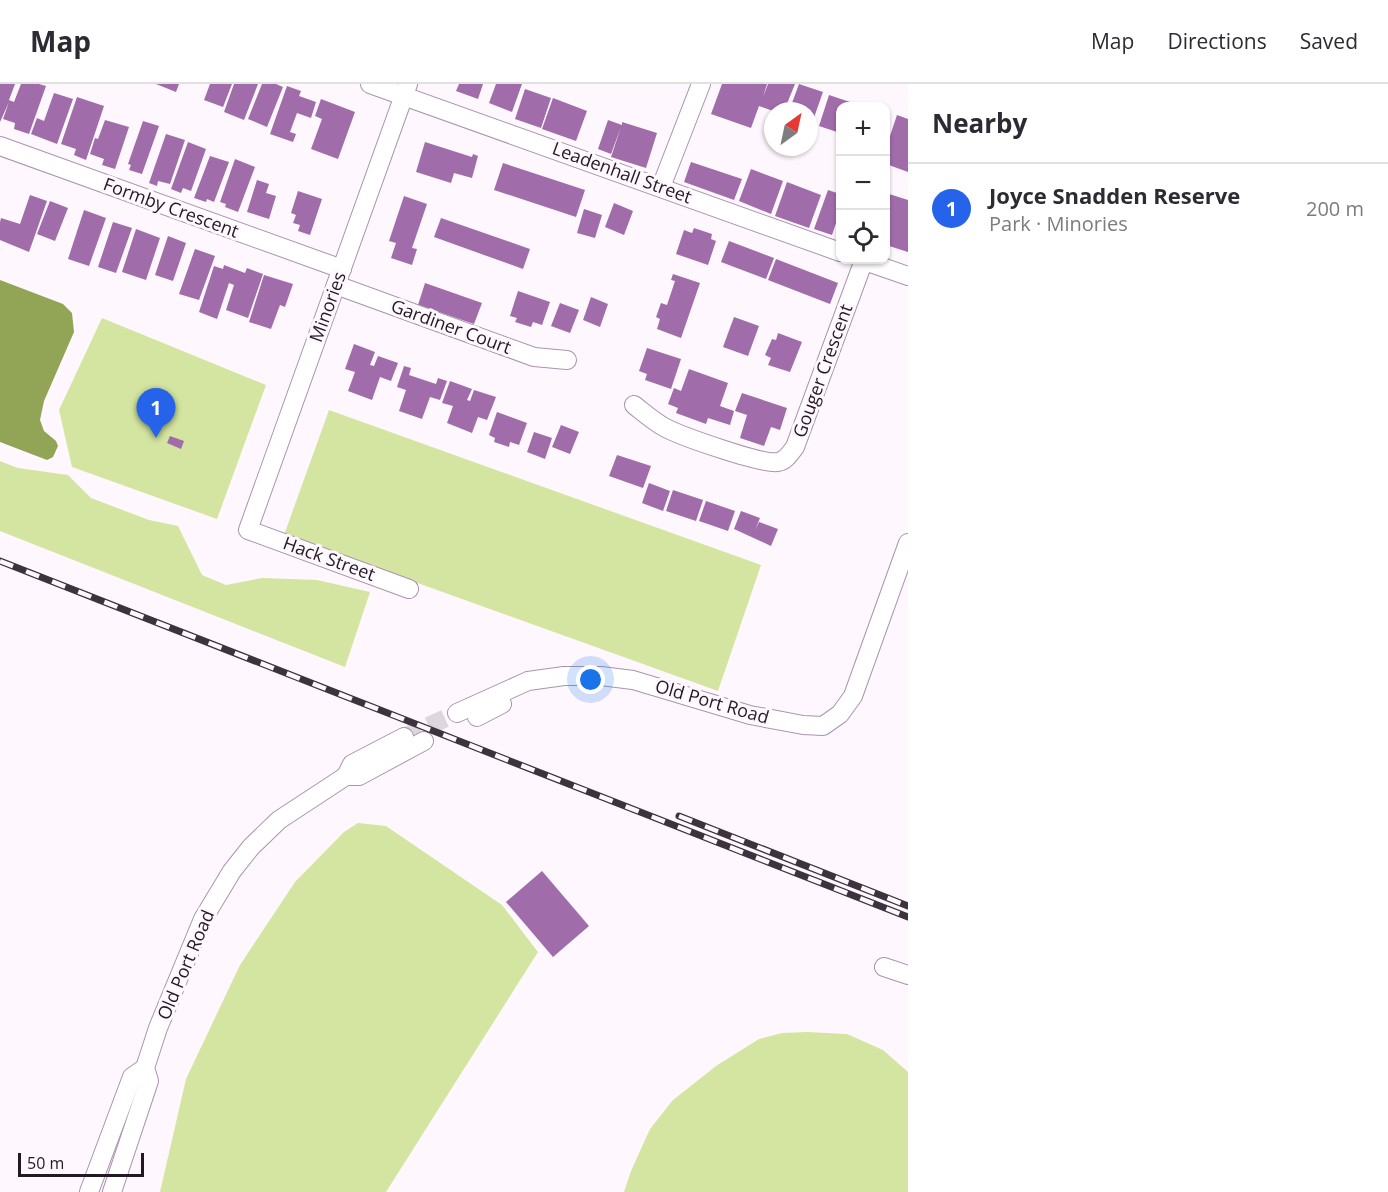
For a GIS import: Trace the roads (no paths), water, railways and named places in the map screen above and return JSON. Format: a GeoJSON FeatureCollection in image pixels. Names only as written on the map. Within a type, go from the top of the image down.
{"type":"FeatureCollection","features":[{"type":"Feature","properties":{"kind":"street","name":"Leadenhall Street"},"geometry":{"type":"LineString","coordinates":[[370,84],[406,90],[836,251]]}},
{"type":"Feature","properties":{"kind":"street"},"geometry":{"type":"LineString","coordinates":[[662,187],[701,84]]}},
{"type":"Feature","properties":{"kind":"street","name":"Minories"},"geometry":{"type":"LineString","coordinates":[[248,530],[406,90]]}},
{"type":"Feature","properties":{"kind":"street","name":"Formby Crescent"},"geometry":{"type":"LineString","coordinates":[[0,146],[339,277]]}},
{"type":"Feature","properties":{"kind":"street","name":"Gouger Crescent"},"geometry":{"type":"LineString","coordinates":[[634,405],[664,427],[748,458],[767,462],[780,461],[788,457],[795,447],[862,264]]}},
{"type":"Feature","properties":{"kind":"street"},"geometry":{"type":"LineString","coordinates":[[874,264],[908,276]]}},
{"type":"Feature","properties":{"kind":"street","name":"Gardiner Court"},"geometry":{"type":"LineString","coordinates":[[339,277],[534,357],[567,360]]}},
{"type":"Feature","properties":{"kind":"street","name":"Hack Street"},"geometry":{"type":"LineString","coordinates":[[248,530],[409,589]]}},
{"type":"Feature","properties":{"kind":"street","name":"Old Port Road"},"geometry":{"type":"LineString","coordinates":[[457,712],[528,681],[564,676],[601,676],[633,680],[750,715],[802,725],[823,726],[840,714],[853,696],[908,543]]}},
{"type":"Feature","properties":{"kind":"street","name":"Old Port Road"},"geometry":{"type":"LineString","coordinates":[[477,717],[505,702],[534,692],[601,676]]}},
{"type":"Feature","properties":{"kind":"street","name":"Old Port Road"},"geometry":{"type":"LineString","coordinates":[[112,1192],[149,1081],[145,1068],[158,1028],[202,919],[232,871],[279,820],[346,776],[352,764],[404,737]]}},
{"type":"Feature","properties":{"kind":"street","name":"Old Port Road"},"geometry":{"type":"LineString","coordinates":[[346,776],[359,776],[424,741]]}},
{"type":"Feature","properties":{"kind":"street"},"geometry":{"type":"LineString","coordinates":[[884,967],[908,975]]}},
{"type":"Feature","properties":{"kind":"street","name":"Old Port Road"},"geometry":{"type":"LineString","coordinates":[[89,1192],[132,1077],[145,1068]]}},
{"type":"Feature","properties":{"kind":"tunnel"},"geometry":{"type":"LineString","coordinates":[[404,737],[457,713]]}},
{"type":"Feature","properties":{"kind":"railway"},"geometry":{"type":"LineString","coordinates":[[0,561],[908,917]]}},
{"type":"Feature","properties":{"kind":"railway"},"geometry":{"type":"LineString","coordinates":[[679,816],[908,906]]}},
{"type":"Feature","properties":{"kind":"place","name":"Joyce Snadden Reserve"},"geometry":{"type":"Point","coordinates":[156,438]}}]}
